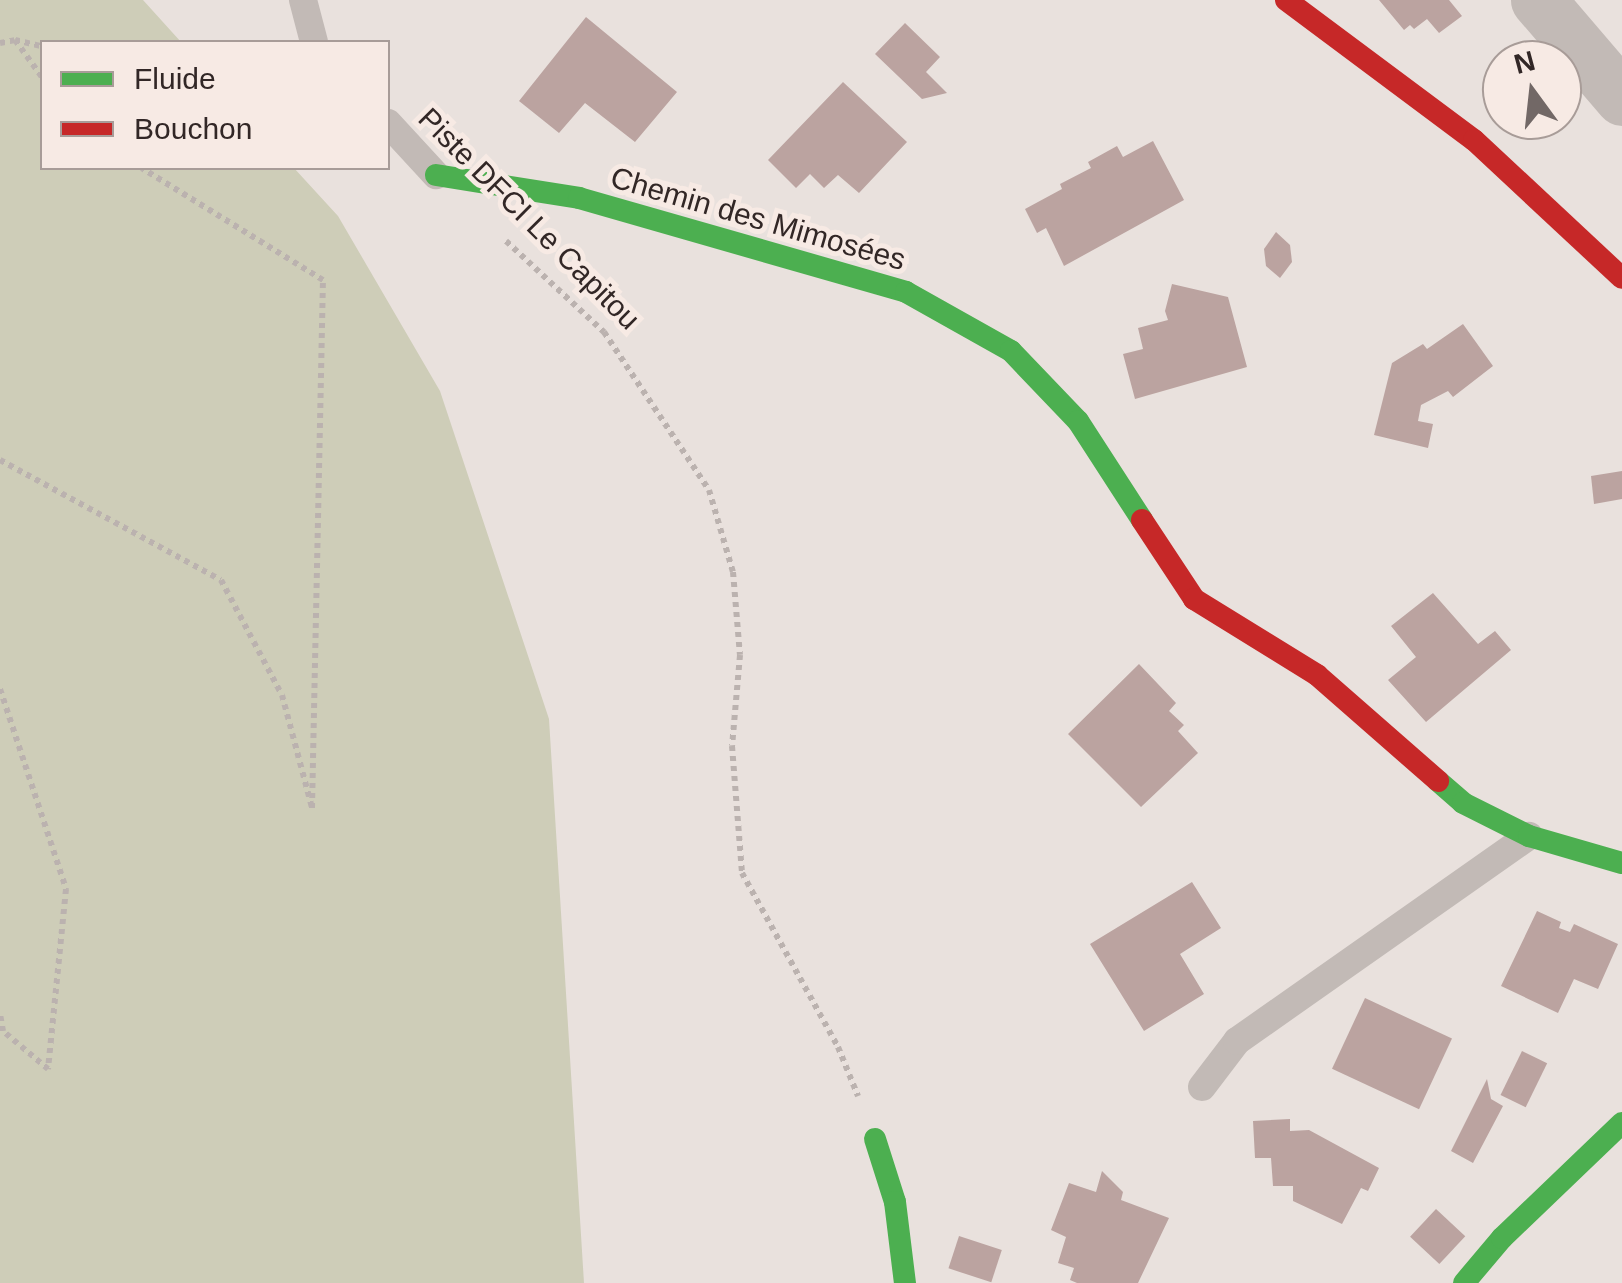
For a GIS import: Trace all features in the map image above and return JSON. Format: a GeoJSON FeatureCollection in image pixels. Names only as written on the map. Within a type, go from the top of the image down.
{"type":"FeatureCollection","features":[{"type":"Feature","properties":{"kind":"street"},"geometry":{"type":"LineString","coordinates":[[1286,0],[1474,140],[1622,278]]}},
{"type":"Feature","properties":{"kind":"street"},"geometry":{"type":"LineString","coordinates":[[1538,0],[1622,98]]}},
{"type":"Feature","properties":{"kind":"street","name":"Chemin des Mimosées"},"geometry":{"type":"LineString","coordinates":[[436,175],[579,198],[906,292],[1011,351],[1078,421],[1194,599],[1317,675],[1463,803],[1529,836],[1622,862]]}},
{"type":"Feature","properties":{"kind":"street"},"geometry":{"type":"LineString","coordinates":[[1464,1283],[1502,1238],[1622,1123]]}},
{"type":"Feature","properties":{"kind":"street"},"geometry":{"type":"LineString","coordinates":[[875,1139],[896,1202],[905,1283]]}},
{"type":"Feature","properties":{"kind":"lane"},"geometry":{"type":"LineString","coordinates":[[303,0],[313,40]]}},
{"type":"Feature","properties":{"kind":"lane","name":"Piste DFCI Le Capitou"},"geometry":{"type":"LineString","coordinates":[[390,126],[436,175]]}},
{"type":"Feature","properties":{"kind":"lane"},"geometry":{"type":"LineString","coordinates":[[1202,1087],[1237,1041],[1529,836]]}},
{"type":"Feature","properties":{"kind":"path"},"geometry":{"type":"LineString","coordinates":[[16,40],[40,74]]}},
{"type":"Feature","properties":{"kind":"path"},"geometry":{"type":"LineString","coordinates":[[0,43],[16,40],[40,46]]}},
{"type":"Feature","properties":{"kind":"path"},"geometry":{"type":"LineString","coordinates":[[0,460],[221,580],[282,695],[312,808],[323,280],[145,170]]}},
{"type":"Feature","properties":{"kind":"path","name":"Piste DFCI Le Capitou"},"geometry":{"type":"LineString","coordinates":[[496,231],[604,332],[709,490],[733,572],[739,638],[732,746],[742,873],[838,1048],[875,1139]]}},
{"type":"Feature","properties":{"kind":"path"},"geometry":{"type":"LineString","coordinates":[[0,689],[66,889],[48,1070],[3,1032],[0,1014]]}},
{"type":"Feature","properties":{"kind":"green space"},"geometry":{"type":"Polygon","coordinates":[[[0,0],[143,0],[179,40],[40,40],[40,170],[296,170],[338,216],[440,391],[549,719],[584,1283],[0,1283],[0,0]]]}},
{"type":"Feature","properties":{"kind":"building"},"geometry":{"type":"Polygon","coordinates":[[[1379,0],[1449,0],[1462,16],[1439,33],[1427,19],[1414,29],[1410,25],[1404,30],[1379,0]]]}},
{"type":"Feature","properties":{"kind":"building"},"geometry":{"type":"Polygon","coordinates":[[[586,17],[677,92],[635,142],[585,103],[559,133],[519,101],[586,17]]]}},
{"type":"Feature","properties":{"kind":"building"},"geometry":{"type":"Polygon","coordinates":[[[905,23],[940,57],[926,72],[947,93],[922,99],[875,54],[905,23]]]}},
{"type":"Feature","properties":{"kind":"building"},"geometry":{"type":"Polygon","coordinates":[[[843,82],[907,142],[859,193],[838,175],[824,188],[810,174],[796,188],[768,160],[843,82]]]}},
{"type":"Feature","properties":{"kind":"building"},"geometry":{"type":"Polygon","coordinates":[[[1153,141],[1184,200],[1064,266],[1046,228],[1037,233],[1025,209],[1062,189],[1060,184],[1091,168],[1088,162],[1117,146],[1123,157],[1153,141]]]}},
{"type":"Feature","properties":{"kind":"building"},"geometry":{"type":"Polygon","coordinates":[[[1276,232],[1290,245],[1292,262],[1280,278],[1266,266],[1264,249],[1276,232]]]}},
{"type":"Feature","properties":{"kind":"building"},"geometry":{"type":"Polygon","coordinates":[[[1172,284],[1228,297],[1247,367],[1135,399],[1123,354],[1143,349],[1138,328],[1168,320],[1165,311],[1172,284]]]}},
{"type":"Feature","properties":{"kind":"building"},"geometry":{"type":"Polygon","coordinates":[[[1463,324],[1493,366],[1453,397],[1448,391],[1421,405],[1418,421],[1433,424],[1428,448],[1374,435],[1392,363],[1423,344],[1427,349],[1463,324]]]}},
{"type":"Feature","properties":{"kind":"building"},"geometry":{"type":"Polygon","coordinates":[[[1622,471],[1622,499],[1594,504],[1591,476],[1622,471]]]}},
{"type":"Feature","properties":{"kind":"building"},"geometry":{"type":"Polygon","coordinates":[[[1433,593],[1478,644],[1495,631],[1511,650],[1426,722],[1388,680],[1416,657],[1391,626],[1433,593]]]}},
{"type":"Feature","properties":{"kind":"building"},"geometry":{"type":"Polygon","coordinates":[[[1139,664],[1176,703],[1169,711],[1184,725],[1178,731],[1198,753],[1141,807],[1068,734],[1139,664]]]}},
{"type":"Feature","properties":{"kind":"building"},"geometry":{"type":"Polygon","coordinates":[[[1192,882],[1221,928],[1180,954],[1204,994],[1144,1031],[1090,944],[1192,882]]]}},
{"type":"Feature","properties":{"kind":"building"},"geometry":{"type":"Polygon","coordinates":[[[1537,911],[1561,922],[1559,928],[1570,932],[1574,924],[1618,944],[1598,989],[1574,979],[1558,1013],[1501,986],[1537,911]]]}},
{"type":"Feature","properties":{"kind":"building"},"geometry":{"type":"Polygon","coordinates":[[[1365,998],[1452,1039],[1419,1109],[1332,1069],[1365,998]]]}},
{"type":"Feature","properties":{"kind":"building"},"geometry":{"type":"Polygon","coordinates":[[[1522,1051],[1547,1063],[1526,1107],[1501,1095],[1522,1051]]]}},
{"type":"Feature","properties":{"kind":"building"},"geometry":{"type":"Polygon","coordinates":[[[1487,1079],[1491,1099],[1503,1106],[1473,1163],[1451,1151],[1487,1079]]]}},
{"type":"Feature","properties":{"kind":"building"},"geometry":{"type":"Polygon","coordinates":[[[1290,1119],[1290,1131],[1309,1130],[1379,1168],[1368,1191],[1361,1188],[1342,1224],[1293,1201],[1293,1186],[1273,1186],[1271,1158],[1255,1158],[1253,1121],[1290,1119]]]}},
{"type":"Feature","properties":{"kind":"building"},"geometry":{"type":"Polygon","coordinates":[[[1102,1171],[1123,1192],[1121,1200],[1169,1218],[1138,1283],[1077,1283],[1070,1280],[1074,1268],[1058,1263],[1066,1237],[1051,1230],[1069,1183],[1096,1192],[1102,1171]]]}},
{"type":"Feature","properties":{"kind":"building"},"geometry":{"type":"Polygon","coordinates":[[[1436,1209],[1465,1236],[1439,1264],[1410,1237],[1436,1209]]]}},
{"type":"Feature","properties":{"kind":"building"},"geometry":{"type":"Polygon","coordinates":[[[959,1236],[1002,1250],[991,1282],[948,1268],[959,1236]]]}},
{"type":"Feature","properties":{"kind":"traffic: fast"},"geometry":{"type":"LineString","coordinates":[[436,175],[579,198],[906,292],[1011,351],[1078,421],[1142,520]]}},
{"type":"Feature","properties":{"kind":"traffic: fast"},"geometry":{"type":"LineString","coordinates":[[1438,781],[1463,803],[1529,836],[1622,863]]}},
{"type":"Feature","properties":{"kind":"traffic: fast"},"geometry":{"type":"LineString","coordinates":[[1464,1283],[1502,1238],[1622,1123]]}},
{"type":"Feature","properties":{"kind":"traffic: fast"},"geometry":{"type":"LineString","coordinates":[[875,1139],[895,1202],[905,1283]]}},
{"type":"Feature","properties":{"kind":"traffic: jam"},"geometry":{"type":"LineString","coordinates":[[1286,0],[1474,140],[1622,278]]}},
{"type":"Feature","properties":{"kind":"traffic: jam"},"geometry":{"type":"LineString","coordinates":[[1142,520],[1194,599],[1317,675],[1438,781]]}}]}
